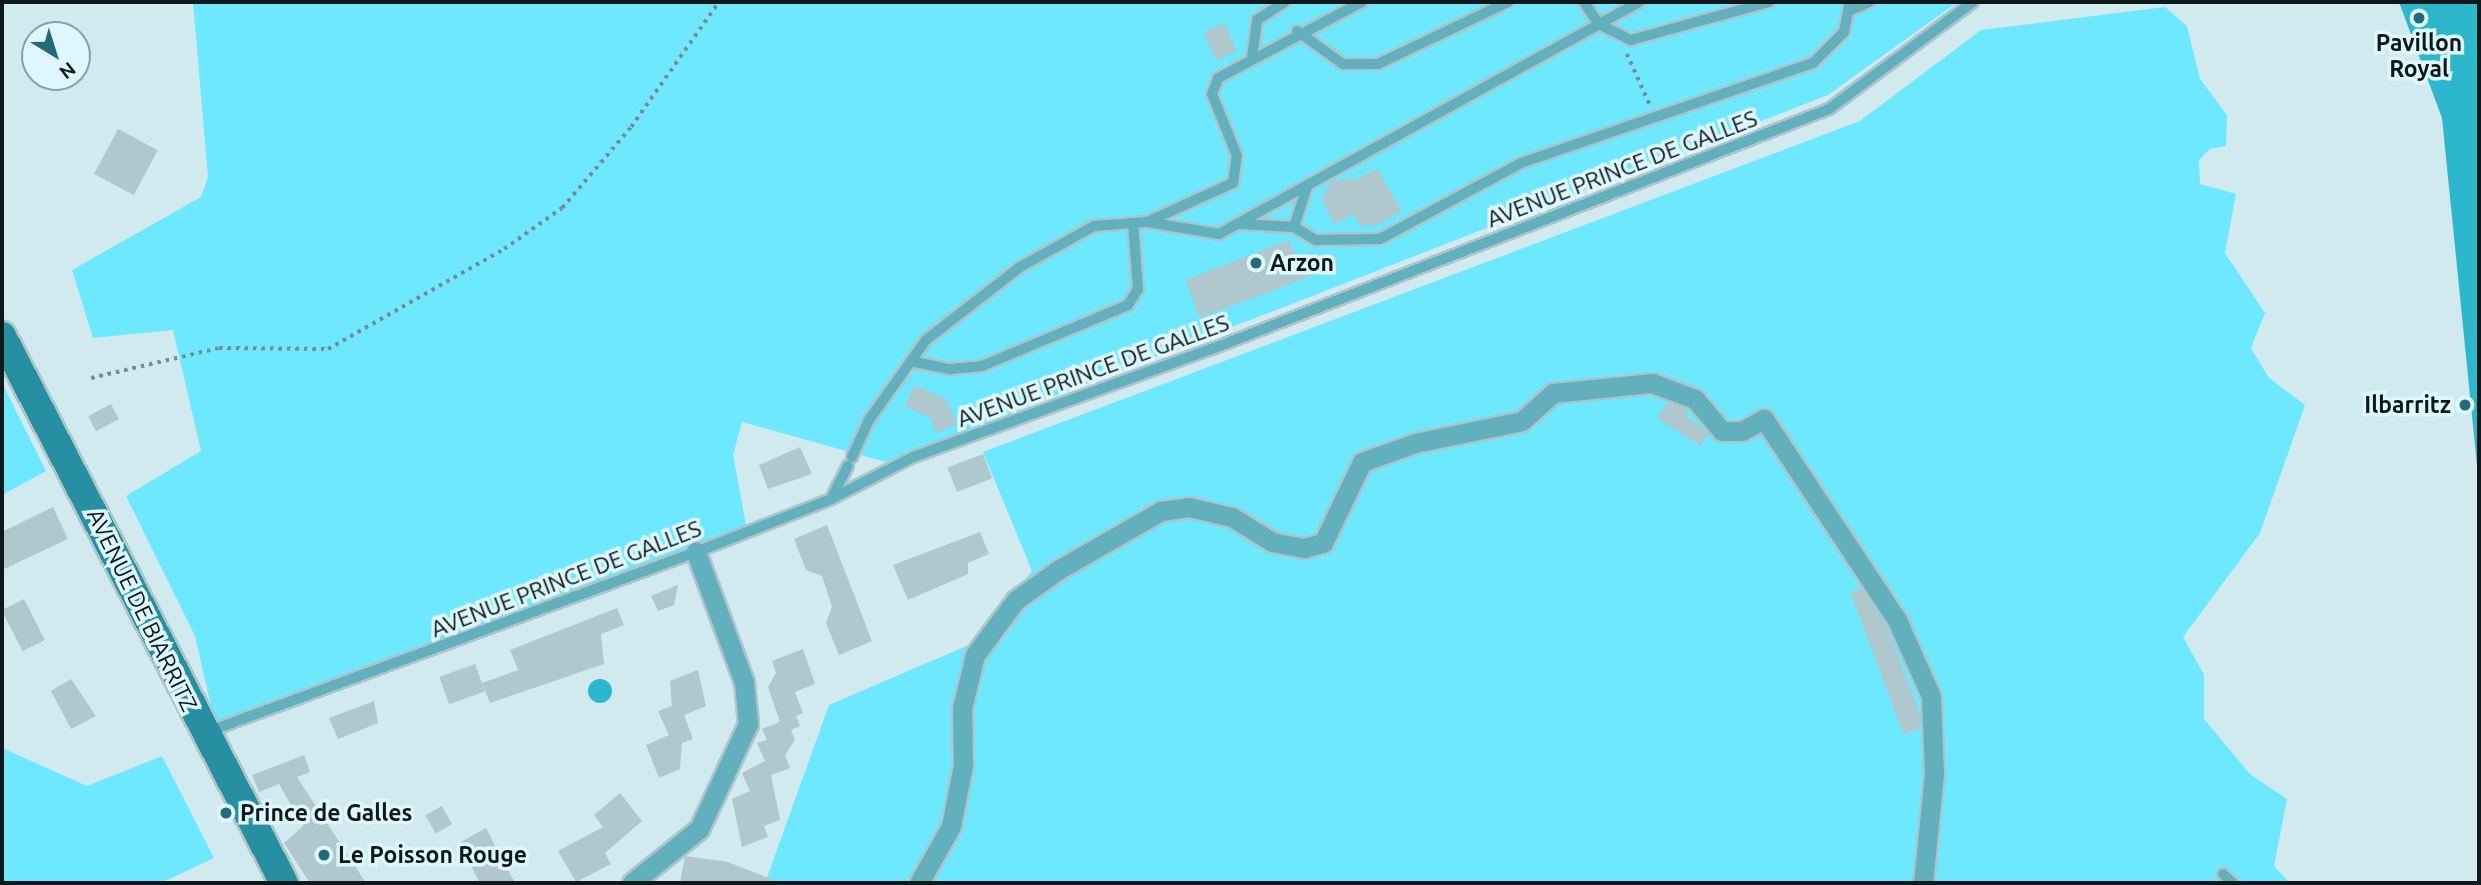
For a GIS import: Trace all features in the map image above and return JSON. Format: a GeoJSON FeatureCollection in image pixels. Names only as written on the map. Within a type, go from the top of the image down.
{"type":"FeatureCollection","features":[{"type":"Feature","properties":{"kind":"main road","name":"AVENUE DE BIARRITZ"},"geometry":{"type":"LineString","coordinates":[[2,336],[203,733],[284,883]]}},
{"type":"Feature","properties":{"kind":"street"},"geometry":{"type":"LineString","coordinates":[[919,883],[951,825],[963,765],[962,708],[975,655],[1016,600],[1058,569],[1161,511],[1189,507],[1232,517],[1272,542],[1304,548],[1323,543],[1362,462],[1415,443],[1522,421],[1553,393],[1652,383],[1695,399],[1722,431],[1742,431],[1764,419],[1897,620],[1931,696],[1934,774],[1923,883]]}},
{"type":"Feature","properties":{"kind":"street"},"geometry":{"type":"LineString","coordinates":[[632,883],[699,829],[748,724],[744,682],[696,552]]}},
{"type":"Feature","properties":{"kind":"lane"},"geometry":{"type":"LineString","coordinates":[[1252,57],[1257,20],[1285,2]]}},
{"type":"Feature","properties":{"kind":"lane"},"geometry":{"type":"LineString","coordinates":[[1147,222],[1233,183],[1237,156],[1212,94],[1218,78],[1297,31],[1362,2]]}},
{"type":"Feature","properties":{"kind":"lane"},"geometry":{"type":"LineString","coordinates":[[1297,31],[1343,64],[1378,64],[1508,2]]}},
{"type":"Feature","properties":{"kind":"lane"},"geometry":{"type":"LineString","coordinates":[[1584,2],[1600,24],[1619,36],[1642,38],[1769,2]]}},
{"type":"Feature","properties":{"kind":"lane"},"geometry":{"type":"LineString","coordinates":[[831,499],[869,419],[926,341],[1020,267],[1094,226],[1147,222],[1219,233],[1306,189],[1639,2]]}},
{"type":"Feature","properties":{"kind":"lane"},"geometry":{"type":"LineString","coordinates":[[1239,224],[1294,227],[1316,240],[1380,239],[1472,184],[1813,62],[1844,32],[1849,6],[1869,2]]}},
{"type":"Feature","properties":{"kind":"lane","name":"AVENUE PRINCE DE GALLES"},"geometry":{"type":"LineString","coordinates":[[203,733],[696,552],[831,499],[913,457],[1212,349],[1829,109],[1973,2]]}},
{"type":"Feature","properties":{"kind":"lane"},"geometry":{"type":"LineString","coordinates":[[1294,227],[1306,189]]}},
{"type":"Feature","properties":{"kind":"lane"},"geometry":{"type":"LineString","coordinates":[[911,361],[950,369],[982,366],[1128,305],[1138,289],[1133,223]]}},
{"type":"Feature","properties":{"kind":"lane"},"geometry":{"type":"LineString","coordinates":[[2223,874],[2233,883]]}},
{"type":"Feature","properties":{"kind":"path"},"geometry":{"type":"LineString","coordinates":[[91,378],[219,348],[328,349],[492,256],[562,208],[631,127],[719,2]]}},
{"type":"Feature","properties":{"kind":"path"},"geometry":{"type":"LineString","coordinates":[[1619,36],[1655,117]]}},
{"type":"Feature","properties":{"kind":"shaded area"},"geometry":{"type":"Polygon","coordinates":[[[193,2],[1958,2],[1828,95],[886,462],[742,422],[733,455],[746,525],[216,728],[195,636],[126,496],[201,451],[173,330],[93,338],[72,270],[201,197],[208,177],[193,2]]]}},
{"type":"Feature","properties":{"kind":"shaded area"},"geometry":{"type":"Polygon","coordinates":[[[2399,2],[2479,2],[2479,485],[2442,118],[2399,2]]]}},
{"type":"Feature","properties":{"kind":"shaded area"},"geometry":{"type":"Polygon","coordinates":[[[2165,7],[2187,26],[2200,79],[2227,115],[2226,146],[2210,149],[2199,160],[2200,184],[2236,194],[2225,253],[2265,313],[2251,348],[2269,378],[2305,405],[2260,533],[2183,637],[2204,675],[2204,719],[2250,774],[2287,799],[2274,866],[2290,883],[765,883],[829,705],[971,644],[1032,571],[983,452],[1860,121],[1981,30],[2165,7]]]}},
{"type":"Feature","properties":{"kind":"shaded area"},"geometry":{"type":"Polygon","coordinates":[[[2,383],[46,471],[2,495],[2,383]]]}},
{"type":"Feature","properties":{"kind":"shaded area"},"geometry":{"type":"Polygon","coordinates":[[[600,679],[608,683],[612,691],[608,699],[600,703],[592,699],[588,691],[592,683],[600,679]]]}},
{"type":"Feature","properties":{"kind":"shaded area"},"geometry":{"type":"Polygon","coordinates":[[[2,748],[87,786],[162,756],[214,858],[161,883],[2,883],[2,748]]]}},
{"type":"Feature","properties":{"kind":"building"},"geometry":{"type":"Polygon","coordinates":[[[1224,23],[1237,51],[1216,61],[1203,33],[1224,23]]]}},
{"type":"Feature","properties":{"kind":"building"},"geometry":{"type":"Polygon","coordinates":[[[118,129],[158,150],[134,195],[94,174],[118,129]]]}},
{"type":"Feature","properties":{"kind":"building"},"geometry":{"type":"Polygon","coordinates":[[[1377,168],[1402,211],[1372,228],[1369,223],[1361,227],[1353,214],[1335,225],[1321,199],[1332,180],[1357,179],[1377,168]]]}},
{"type":"Feature","properties":{"kind":"building"},"geometry":{"type":"Polygon","coordinates":[[[1289,240],[1297,258],[1313,252],[1321,272],[1200,318],[1185,280],[1289,240]]]}},
{"type":"Feature","properties":{"kind":"building"},"geometry":{"type":"Polygon","coordinates":[[[914,385],[947,400],[957,424],[936,433],[930,418],[905,406],[914,385]]]}},
{"type":"Feature","properties":{"kind":"building"},"geometry":{"type":"Polygon","coordinates":[[[1668,402],[1688,409],[1686,416],[1708,433],[1700,446],[1657,418],[1668,402]]]}},
{"type":"Feature","properties":{"kind":"building"},"geometry":{"type":"Polygon","coordinates":[[[111,404],[119,419],[96,431],[88,416],[111,404]]]}},
{"type":"Feature","properties":{"kind":"building"},"geometry":{"type":"Polygon","coordinates":[[[800,447],[812,474],[768,489],[759,465],[800,447]]]}},
{"type":"Feature","properties":{"kind":"building"},"geometry":{"type":"Polygon","coordinates":[[[983,454],[992,478],[957,492],[948,468],[983,454]]]}},
{"type":"Feature","properties":{"kind":"building"},"geometry":{"type":"Polygon","coordinates":[[[53,507],[68,539],[2,570],[2,532],[53,507]]]}},
{"type":"Feature","properties":{"kind":"building"},"geometry":{"type":"Polygon","coordinates":[[[827,525],[872,641],[839,655],[826,623],[832,607],[822,576],[806,570],[794,539],[827,525]]]}},
{"type":"Feature","properties":{"kind":"building"},"geometry":{"type":"Polygon","coordinates":[[[980,532],[989,554],[968,563],[968,574],[908,600],[893,565],[980,532]]]}},
{"type":"Feature","properties":{"kind":"building"},"geometry":{"type":"Polygon","coordinates":[[[678,585],[674,605],[658,611],[651,596],[678,585]]]}},
{"type":"Feature","properties":{"kind":"building"},"geometry":{"type":"Polygon","coordinates":[[[1861,588],[1886,626],[1919,711],[1920,728],[1904,735],[1850,592],[1861,588]]]}},
{"type":"Feature","properties":{"kind":"building"},"geometry":{"type":"Polygon","coordinates":[[[24,599],[45,640],[23,651],[2,610],[24,599]]]}},
{"type":"Feature","properties":{"kind":"building"},"geometry":{"type":"Polygon","coordinates":[[[617,608],[624,625],[601,634],[604,664],[490,703],[482,683],[518,670],[510,650],[617,608]]]}},
{"type":"Feature","properties":{"kind":"building"},"geometry":{"type":"Polygon","coordinates":[[[803,649],[815,684],[795,692],[803,713],[796,716],[800,726],[791,730],[795,740],[785,755],[790,768],[771,775],[780,820],[764,826],[768,837],[742,847],[732,799],[750,791],[742,773],[765,761],[757,743],[767,740],[762,729],[780,722],[768,687],[776,673],[772,661],[803,649]]]}},
{"type":"Feature","properties":{"kind":"building"},"geometry":{"type":"Polygon","coordinates":[[[475,664],[485,691],[449,704],[439,677],[475,664]]]}},
{"type":"Feature","properties":{"kind":"building"},"geometry":{"type":"Polygon","coordinates":[[[698,670],[706,706],[684,715],[693,739],[682,743],[680,769],[659,778],[646,745],[669,735],[658,711],[672,706],[670,681],[698,670]]]}},
{"type":"Feature","properties":{"kind":"building"},"geometry":{"type":"Polygon","coordinates":[[[71,679],[96,716],[71,729],[51,691],[71,679]]]}},
{"type":"Feature","properties":{"kind":"building"},"geometry":{"type":"Polygon","coordinates":[[[374,701],[378,723],[338,739],[329,718],[374,701]]]}},
{"type":"Feature","properties":{"kind":"building"},"geometry":{"type":"Polygon","coordinates":[[[304,755],[310,772],[297,777],[366,883],[310,883],[284,843],[303,826],[279,784],[259,792],[252,775],[304,755]]]}},
{"type":"Feature","properties":{"kind":"building"},"geometry":{"type":"Polygon","coordinates":[[[620,793],[642,821],[605,853],[611,864],[576,882],[558,851],[603,827],[594,815],[620,793]]]}},
{"type":"Feature","properties":{"kind":"building"},"geometry":{"type":"Polygon","coordinates":[[[442,806],[452,824],[436,834],[425,815],[442,806]]]}},
{"type":"Feature","properties":{"kind":"building"},"geometry":{"type":"Polygon","coordinates":[[[486,828],[515,883],[480,883],[459,843],[486,828]]]}},
{"type":"Feature","properties":{"kind":"building"},"geometry":{"type":"Polygon","coordinates":[[[685,856],[728,862],[781,883],[680,883],[685,856]]]}},
{"type":"Feature","properties":{"kind":"place","name":"Pavillon Royal"},"geometry":{"type":"Point","coordinates":[2419,18]}},
{"type":"Feature","properties":{"kind":"place","name":"Arzon"},"geometry":{"type":"Point","coordinates":[1256,263]}},
{"type":"Feature","properties":{"kind":"place","name":"Ilbarritz"},"geometry":{"type":"Point","coordinates":[2465,405]}},
{"type":"Feature","properties":{"kind":"place","name":"Prince de Galles"},"geometry":{"type":"Point","coordinates":[226,813]}},
{"type":"Feature","properties":{"kind":"place","name":"Le Poisson Rouge"},"geometry":{"type":"Point","coordinates":[324,855]}}]}
